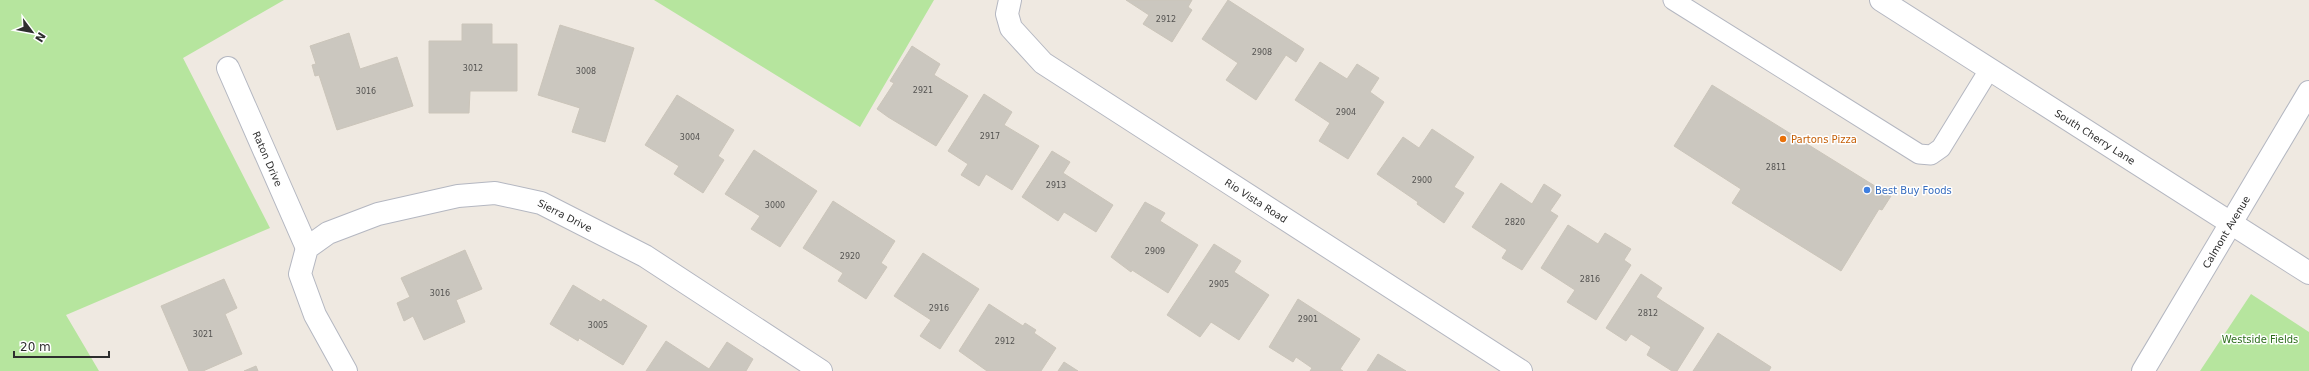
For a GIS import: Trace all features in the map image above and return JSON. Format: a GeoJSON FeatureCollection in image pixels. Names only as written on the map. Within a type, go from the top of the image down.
{"type":"FeatureCollection","features":[{"type":"Feature","properties":{"kind":"street","name":"South Cherry Lane"},"geometry":{"type":"LineString","coordinates":[[1881,0],[2309,273]]}},
{"type":"Feature","properties":{"kind":"street","name":"Rio Vista Road"},"geometry":{"type":"LineString","coordinates":[[1008,7],[1011,28],[1043,62],[1521,371]]}},
{"type":"Feature","properties":{"kind":"street","name":"Raton Drive"},"geometry":{"type":"LineString","coordinates":[[228,68],[307,248]]}},
{"type":"Feature","properties":{"kind":"street","name":"Calmont Avenue"},"geometry":{"type":"LineString","coordinates":[[2142,371],[2309,92]]}},
{"type":"Feature","properties":{"kind":"street","name":"Sierra Drive"},"geometry":{"type":"LineString","coordinates":[[307,248],[328,233],[378,214],[458,196],[495,193],[541,203],[645,256],[821,371]]}},
{"type":"Feature","properties":{"kind":"street"},"geometry":{"type":"LineString","coordinates":[[307,248],[300,274],[315,314],[346,371]]}},
{"type":"Feature","properties":{"kind":"lane"},"geometry":{"type":"LineString","coordinates":[[1673,0],[1919,154],[1931,155],[1941,148],[1990,70]]}},
{"type":"Feature","properties":{"kind":"green space"},"geometry":{"type":"Polygon","coordinates":[[[0,0],[284,0],[183,58],[270,228],[66,315],[99,371],[0,371],[0,0]]]}},
{"type":"Feature","properties":{"kind":"green space"},"geometry":{"type":"Polygon","coordinates":[[[654,0],[934,0],[860,127],[654,0]]]}},
{"type":"Feature","properties":{"kind":"green space","name":"Westside Fields"},"geometry":{"type":"Polygon","coordinates":[[[2251,294],[2309,332],[2309,371],[2200,371],[2251,294]]]}},
{"type":"Feature","properties":{"kind":"building"},"geometry":{"type":"Polygon","coordinates":[[[1126,0],[1192,0],[1188,7],[1192,10],[1172,42],[1143,24],[1149,15],[1126,0]]]}},
{"type":"Feature","properties":{"kind":"building"},"geometry":{"type":"Polygon","coordinates":[[[1228,0],[1304,49],[1296,62],[1286,55],[1256,100],[1226,80],[1238,63],[1202,39],[1228,0]]]}},
{"type":"Feature","properties":{"kind":"building"},"geometry":{"type":"Polygon","coordinates":[[[462,24],[492,24],[492,44],[517,44],[517,91],[470,91],[469,113],[429,113],[429,41],[462,41],[462,24]]]}},
{"type":"Feature","properties":{"kind":"building"},"geometry":{"type":"Polygon","coordinates":[[[560,25],[634,48],[605,142],[572,132],[580,108],[538,95],[560,25]]]}},
{"type":"Feature","properties":{"kind":"building"},"geometry":{"type":"Polygon","coordinates":[[[349,33],[360,69],[397,57],[413,106],[337,130],[319,75],[315,76],[312,65],[316,64],[310,46],[349,33]]]}},
{"type":"Feature","properties":{"kind":"building"},"geometry":{"type":"Polygon","coordinates":[[[912,46],[940,64],[934,75],[968,96],[936,146],[877,109],[894,83],[890,81],[912,46]]]}},
{"type":"Feature","properties":{"kind":"building"},"geometry":{"type":"Polygon","coordinates":[[[1320,62],[1347,79],[1357,64],[1379,78],[1370,92],[1384,102],[1348,159],[1319,141],[1330,123],[1295,100],[1320,62]]]}},
{"type":"Feature","properties":{"kind":"building"},"geometry":{"type":"Polygon","coordinates":[[[1712,85],[1891,196],[1882,210],[1879,209],[1841,271],[1732,203],[1741,189],[1674,146],[1712,85]]]}},
{"type":"Feature","properties":{"kind":"building"},"geometry":{"type":"Polygon","coordinates":[[[984,94],[1012,112],[1004,125],[1039,146],[1012,190],[986,174],[979,186],[961,175],[968,164],[948,151],[984,94]]]}},
{"type":"Feature","properties":{"kind":"building"},"geometry":{"type":"Polygon","coordinates":[[[677,95],[734,130],[718,156],[724,160],[703,193],[674,174],[679,166],[645,145],[677,95]]]}},
{"type":"Feature","properties":{"kind":"building"},"geometry":{"type":"Polygon","coordinates":[[[1432,129],[1474,157],[1454,187],[1464,193],[1444,223],[1417,204],[1418,202],[1377,174],[1403,137],[1419,148],[1432,129]]]}},
{"type":"Feature","properties":{"kind":"building"},"geometry":{"type":"Polygon","coordinates":[[[754,150],[817,191],[780,247],[751,229],[760,216],[725,194],[754,150]]]}},
{"type":"Feature","properties":{"kind":"building"},"geometry":{"type":"Polygon","coordinates":[[[1052,151],[1070,162],[1063,173],[1113,205],[1096,232],[1064,212],[1058,221],[1022,197],[1052,151]]]}},
{"type":"Feature","properties":{"kind":"building"},"geometry":{"type":"Polygon","coordinates":[[[1501,183],[1532,204],[1544,184],[1561,195],[1550,211],[1558,216],[1522,270],[1502,258],[1507,250],[1472,227],[1501,183]]]}},
{"type":"Feature","properties":{"kind":"building"},"geometry":{"type":"Polygon","coordinates":[[[833,201],[895,241],[881,263],[887,267],[866,299],[838,281],[843,273],[803,248],[833,201]]]}},
{"type":"Feature","properties":{"kind":"building"},"geometry":{"type":"Polygon","coordinates":[[[1145,202],[1165,213],[1160,221],[1198,245],[1168,293],[1132,270],[1131,272],[1111,257],[1145,202]]]}},
{"type":"Feature","properties":{"kind":"building"},"geometry":{"type":"Polygon","coordinates":[[[1568,225],[1598,244],[1605,233],[1631,249],[1624,260],[1631,265],[1596,320],[1567,302],[1575,290],[1541,268],[1568,225]]]}},
{"type":"Feature","properties":{"kind":"building"},"geometry":{"type":"Polygon","coordinates":[[[1214,244],[1241,261],[1234,272],[1269,295],[1239,340],[1211,322],[1200,337],[1167,315],[1214,244]]]}},
{"type":"Feature","properties":{"kind":"building"},"geometry":{"type":"Polygon","coordinates":[[[465,250],[482,289],[456,300],[465,322],[424,340],[413,316],[404,321],[397,303],[410,297],[401,278],[465,250]]]}},
{"type":"Feature","properties":{"kind":"building"},"geometry":{"type":"Polygon","coordinates":[[[923,253],[979,289],[940,349],[920,336],[931,320],[894,296],[923,253]]]}},
{"type":"Feature","properties":{"kind":"building"},"geometry":{"type":"Polygon","coordinates":[[[1641,274],[1662,288],[1656,297],[1704,328],[1677,371],[1672,371],[1647,355],[1651,347],[1631,334],[1626,341],[1606,328],[1641,274]]]}},
{"type":"Feature","properties":{"kind":"building"},"geometry":{"type":"Polygon","coordinates":[[[224,279],[237,308],[225,314],[242,354],[203,371],[189,371],[161,306],[224,279]]]}},
{"type":"Feature","properties":{"kind":"building"},"geometry":{"type":"Polygon","coordinates":[[[573,285],[601,302],[603,299],[647,326],[623,365],[579,338],[578,341],[550,324],[573,285]]]}},
{"type":"Feature","properties":{"kind":"building"},"geometry":{"type":"Polygon","coordinates":[[[1298,299],[1360,339],[1340,369],[1343,371],[1310,371],[1312,368],[1296,357],[1293,362],[1269,347],[1298,299]]]}},
{"type":"Feature","properties":{"kind":"building"},"geometry":{"type":"Polygon","coordinates":[[[989,304],[1023,326],[1025,323],[1036,330],[1034,333],[1056,348],[1041,371],[987,371],[959,351],[989,304]]]}},
{"type":"Feature","properties":{"kind":"building"},"geometry":{"type":"Polygon","coordinates":[[[1718,333],[1771,367],[1769,371],[1693,371],[1718,333]]]}},
{"type":"Feature","properties":{"kind":"building"},"geometry":{"type":"Polygon","coordinates":[[[666,341],[709,369],[727,342],[753,359],[746,371],[646,371],[666,341]]]}},
{"type":"Feature","properties":{"kind":"building"},"geometry":{"type":"Polygon","coordinates":[[[1378,354],[1406,371],[1367,371],[1378,354]]]}},
{"type":"Feature","properties":{"kind":"building"},"geometry":{"type":"Polygon","coordinates":[[[1064,362],[1078,371],[1058,371],[1064,362]]]}},
{"type":"Feature","properties":{"kind":"building"},"geometry":{"type":"Polygon","coordinates":[[[256,366],[258,371],[244,371],[256,366]]]}},
{"type":"Feature","properties":{"kind":"place","name":"Partons Pizza"},"geometry":{"type":"Point","coordinates":[1783,139]}},
{"type":"Feature","properties":{"kind":"place","name":"Best Buy Foods"},"geometry":{"type":"Point","coordinates":[1867,190]}}]}
